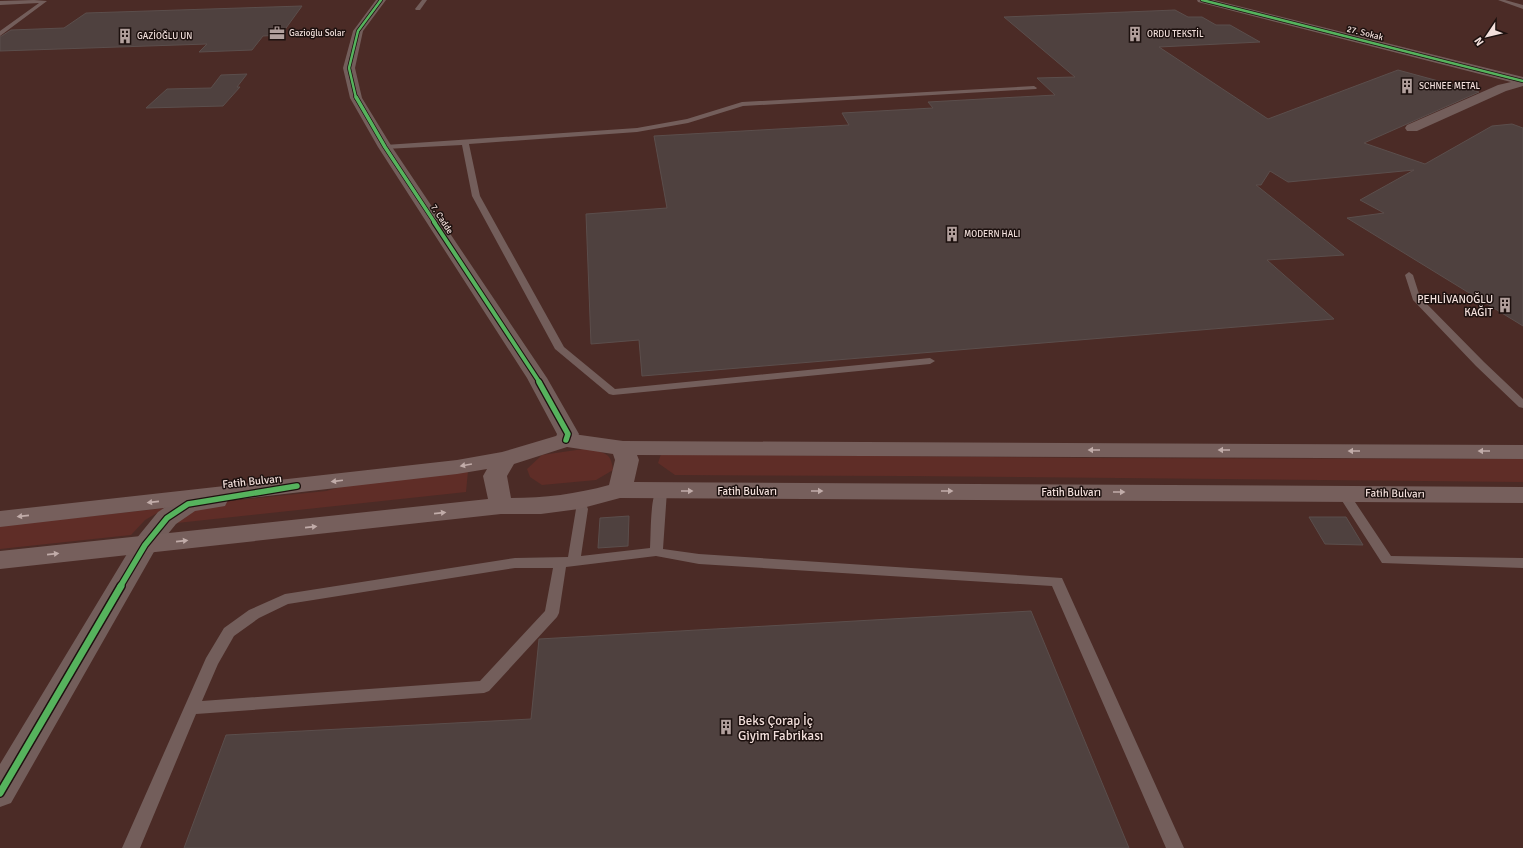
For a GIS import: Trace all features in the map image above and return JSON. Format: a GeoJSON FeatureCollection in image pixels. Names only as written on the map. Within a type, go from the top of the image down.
{"type":"FeatureCollection","features":[{"type":"Feature","properties":{"kind":"main road","name":"Fatih Bulvarı"},"geometry":{"type":"LineString","coordinates":[[0,519],[457,467],[505,459],[566,440],[623,448],[1523,452]]}},
{"type":"Feature","properties":{"kind":"main road"},"geometry":{"type":"LineString","coordinates":[[620,490],[627,460],[623,448]]}},
{"type":"Feature","properties":{"kind":"main road"},"geometry":{"type":"LineString","coordinates":[[501,506],[496,476],[505,459]]}},
{"type":"Feature","properties":{"kind":"main road","name":"Fatih Bulvarı"},"geometry":{"type":"LineString","coordinates":[[0,560],[501,506],[541,506],[580,502],[620,490],[1523,495]]}},
{"type":"Feature","properties":{"kind":"street","name":"7. Cadde"},"geometry":{"type":"LineString","coordinates":[[381,0],[358,31],[349,68],[356,98],[385,147],[537,378],[568,434],[566,440]]}},
{"type":"Feature","properties":{"kind":"street","name":"27. Sokak"},"geometry":{"type":"LineString","coordinates":[[1202,0],[1523,81]]}},
{"type":"Feature","properties":{"kind":"street"},"geometry":{"type":"LineString","coordinates":[[1378,56],[1502,88]]}},
{"type":"Feature","properties":{"kind":"street"},"geometry":{"type":"LineString","coordinates":[[1412,128],[1502,88],[1523,81]]}},
{"type":"Feature","properties":{"kind":"street"},"geometry":{"type":"LineString","coordinates":[[0,793],[145,545],[168,518],[188,504],[297,486]]}},
{"type":"Feature","properties":{"kind":"lane"},"geometry":{"type":"LineString","coordinates":[[418,9],[425,0]]}},
{"type":"Feature","properties":{"kind":"lane"},"geometry":{"type":"LineString","coordinates":[[1500,0],[1523,7]]}},
{"type":"Feature","properties":{"kind":"lane"},"geometry":{"type":"LineString","coordinates":[[0,3],[45,1],[0,34]]}},
{"type":"Feature","properties":{"kind":"lane"},"geometry":{"type":"LineString","coordinates":[[385,147],[465,143],[643,129],[688,120],[742,104],[1034,88]]}},
{"type":"Feature","properties":{"kind":"lane"},"geometry":{"type":"LineString","coordinates":[[465,143],[476,196],[560,349],[613,392],[930,361]]}},
{"type":"Feature","properties":{"kind":"lane"},"geometry":{"type":"LineString","coordinates":[[1409,275],[1416,298],[1480,364],[1523,404]]}},
{"type":"Feature","properties":{"kind":"lane"},"geometry":{"type":"LineString","coordinates":[[656,552],[658,509],[661,491]]}},
{"type":"Feature","properties":{"kind":"lane"},"geometry":{"type":"LineString","coordinates":[[1343,493],[1387,560],[1523,563]]}},
{"type":"Feature","properties":{"kind":"lane"},"geometry":{"type":"LineString","coordinates":[[192,708],[484,687],[552,613],[582,509],[580,502]]}},
{"type":"Feature","properties":{"kind":"lane"},"geometry":{"type":"LineString","coordinates":[[131,848],[211,662],[229,632],[254,614],[285,599],[515,563],[567,562],[656,552],[698,559],[1057,581],[1175,848]]}},
{"type":"Feature","properties":{"kind":"shaded area"},"geometry":{"type":"Polygon","coordinates":[[[0,0],[1523,0],[1523,848],[0,848],[0,0]]]}},
{"type":"Feature","properties":{"kind":"shaded area"},"geometry":{"type":"Polygon","coordinates":[[[590,448],[607,455],[611,460],[613,470],[596,480],[542,485],[530,477],[527,469],[542,455],[590,448]]]}},
{"type":"Feature","properties":{"kind":"shaded area"},"geometry":{"type":"Polygon","coordinates":[[[661,454],[1088,458],[1523,459],[1523,482],[675,475],[658,463],[661,454]]]}},
{"type":"Feature","properties":{"kind":"shaded area"},"geometry":{"type":"Polygon","coordinates":[[[468,471],[466,492],[177,523],[193,510],[210,503],[326,491],[352,484],[468,471]]]}},
{"type":"Feature","properties":{"kind":"shaded area"},"geometry":{"type":"Polygon","coordinates":[[[166,508],[145,520],[131,535],[0,549],[0,526],[166,508]]]}},
{"type":"Feature","properties":{"kind":"building"},"geometry":{"type":"Polygon","coordinates":[[[302,6],[281,35],[263,36],[252,50],[199,52],[207,44],[0,51],[0,37],[11,30],[64,28],[86,13],[302,6]]]}},
{"type":"Feature","properties":{"kind":"building","name":"MODERN HALI"},"geometry":{"type":"Polygon","coordinates":[[[1175,10],[1188,17],[1202,17],[1216,25],[1230,25],[1260,42],[1159,47],[1268,119],[1398,70],[1479,92],[1364,143],[1425,164],[1492,126],[1512,124],[1523,128],[1523,326],[1347,218],[1384,213],[1360,200],[1414,170],[1288,182],[1270,171],[1261,185],[1256,185],[1344,255],[1267,260],[1334,319],[642,376],[639,340],[591,344],[586,214],[667,208],[654,136],[849,125],[842,113],[933,108],[928,102],[1055,95],[1037,78],[1075,77],[1004,17],[1175,10]]]}},
{"type":"Feature","properties":{"kind":"building"},"geometry":{"type":"Polygon","coordinates":[[[247,74],[237,87],[240,87],[223,106],[146,108],[167,89],[211,88],[221,75],[247,74]]]}},
{"type":"Feature","properties":{"kind":"building"},"geometry":{"type":"Polygon","coordinates":[[[629,516],[628,546],[598,548],[600,518],[629,516]]]}},
{"type":"Feature","properties":{"kind":"building"},"geometry":{"type":"Polygon","coordinates":[[[1309,517],[1346,517],[1363,545],[1325,544],[1309,517]]]}},
{"type":"Feature","properties":{"kind":"building","name":"Beks Çorap İç Giyim Fabrikası"},"geometry":{"type":"Polygon","coordinates":[[[1031,611],[1129,848],[184,848],[226,735],[531,719],[539,639],[1031,611]]]}},
{"type":"Feature","properties":{"kind":"cycle path"},"geometry":{"type":"LineString","coordinates":[[381,0],[358,31],[349,68],[356,98],[385,147],[537,378],[568,434],[566,440]]}},
{"type":"Feature","properties":{"kind":"cycle path"},"geometry":{"type":"LineString","coordinates":[[1202,0],[1523,81]]}},
{"type":"Feature","properties":{"kind":"cycle path"},"geometry":{"type":"LineString","coordinates":[[0,793],[145,545],[167,518],[188,504],[297,486]]}},
{"type":"Feature","properties":{"kind":"place","name":"Gazioğlu Solar"},"geometry":{"type":"Point","coordinates":[277,33]}},
{"type":"Feature","properties":{"kind":"place","name":"ORDU TEKSTİL"},"geometry":{"type":"Point","coordinates":[1135,34]}},
{"type":"Feature","properties":{"kind":"place","name":"GAZİOĞLU UN"},"geometry":{"type":"Point","coordinates":[125,36]}},
{"type":"Feature","properties":{"kind":"place","name":"SCHNEE METAL"},"geometry":{"type":"Point","coordinates":[1407,86]}},
{"type":"Feature","properties":{"kind":"place","name":"MODERN HALI"},"geometry":{"type":"Point","coordinates":[952,234]}},
{"type":"Feature","properties":{"kind":"place","name":"PEHLİVANOĞLU KAĞIT"},"geometry":{"type":"Point","coordinates":[1505,305]}},
{"type":"Feature","properties":{"kind":"place","name":"Beks Çorap İç Giyim Fabrikası"},"geometry":{"type":"Point","coordinates":[726,727]}}]}
